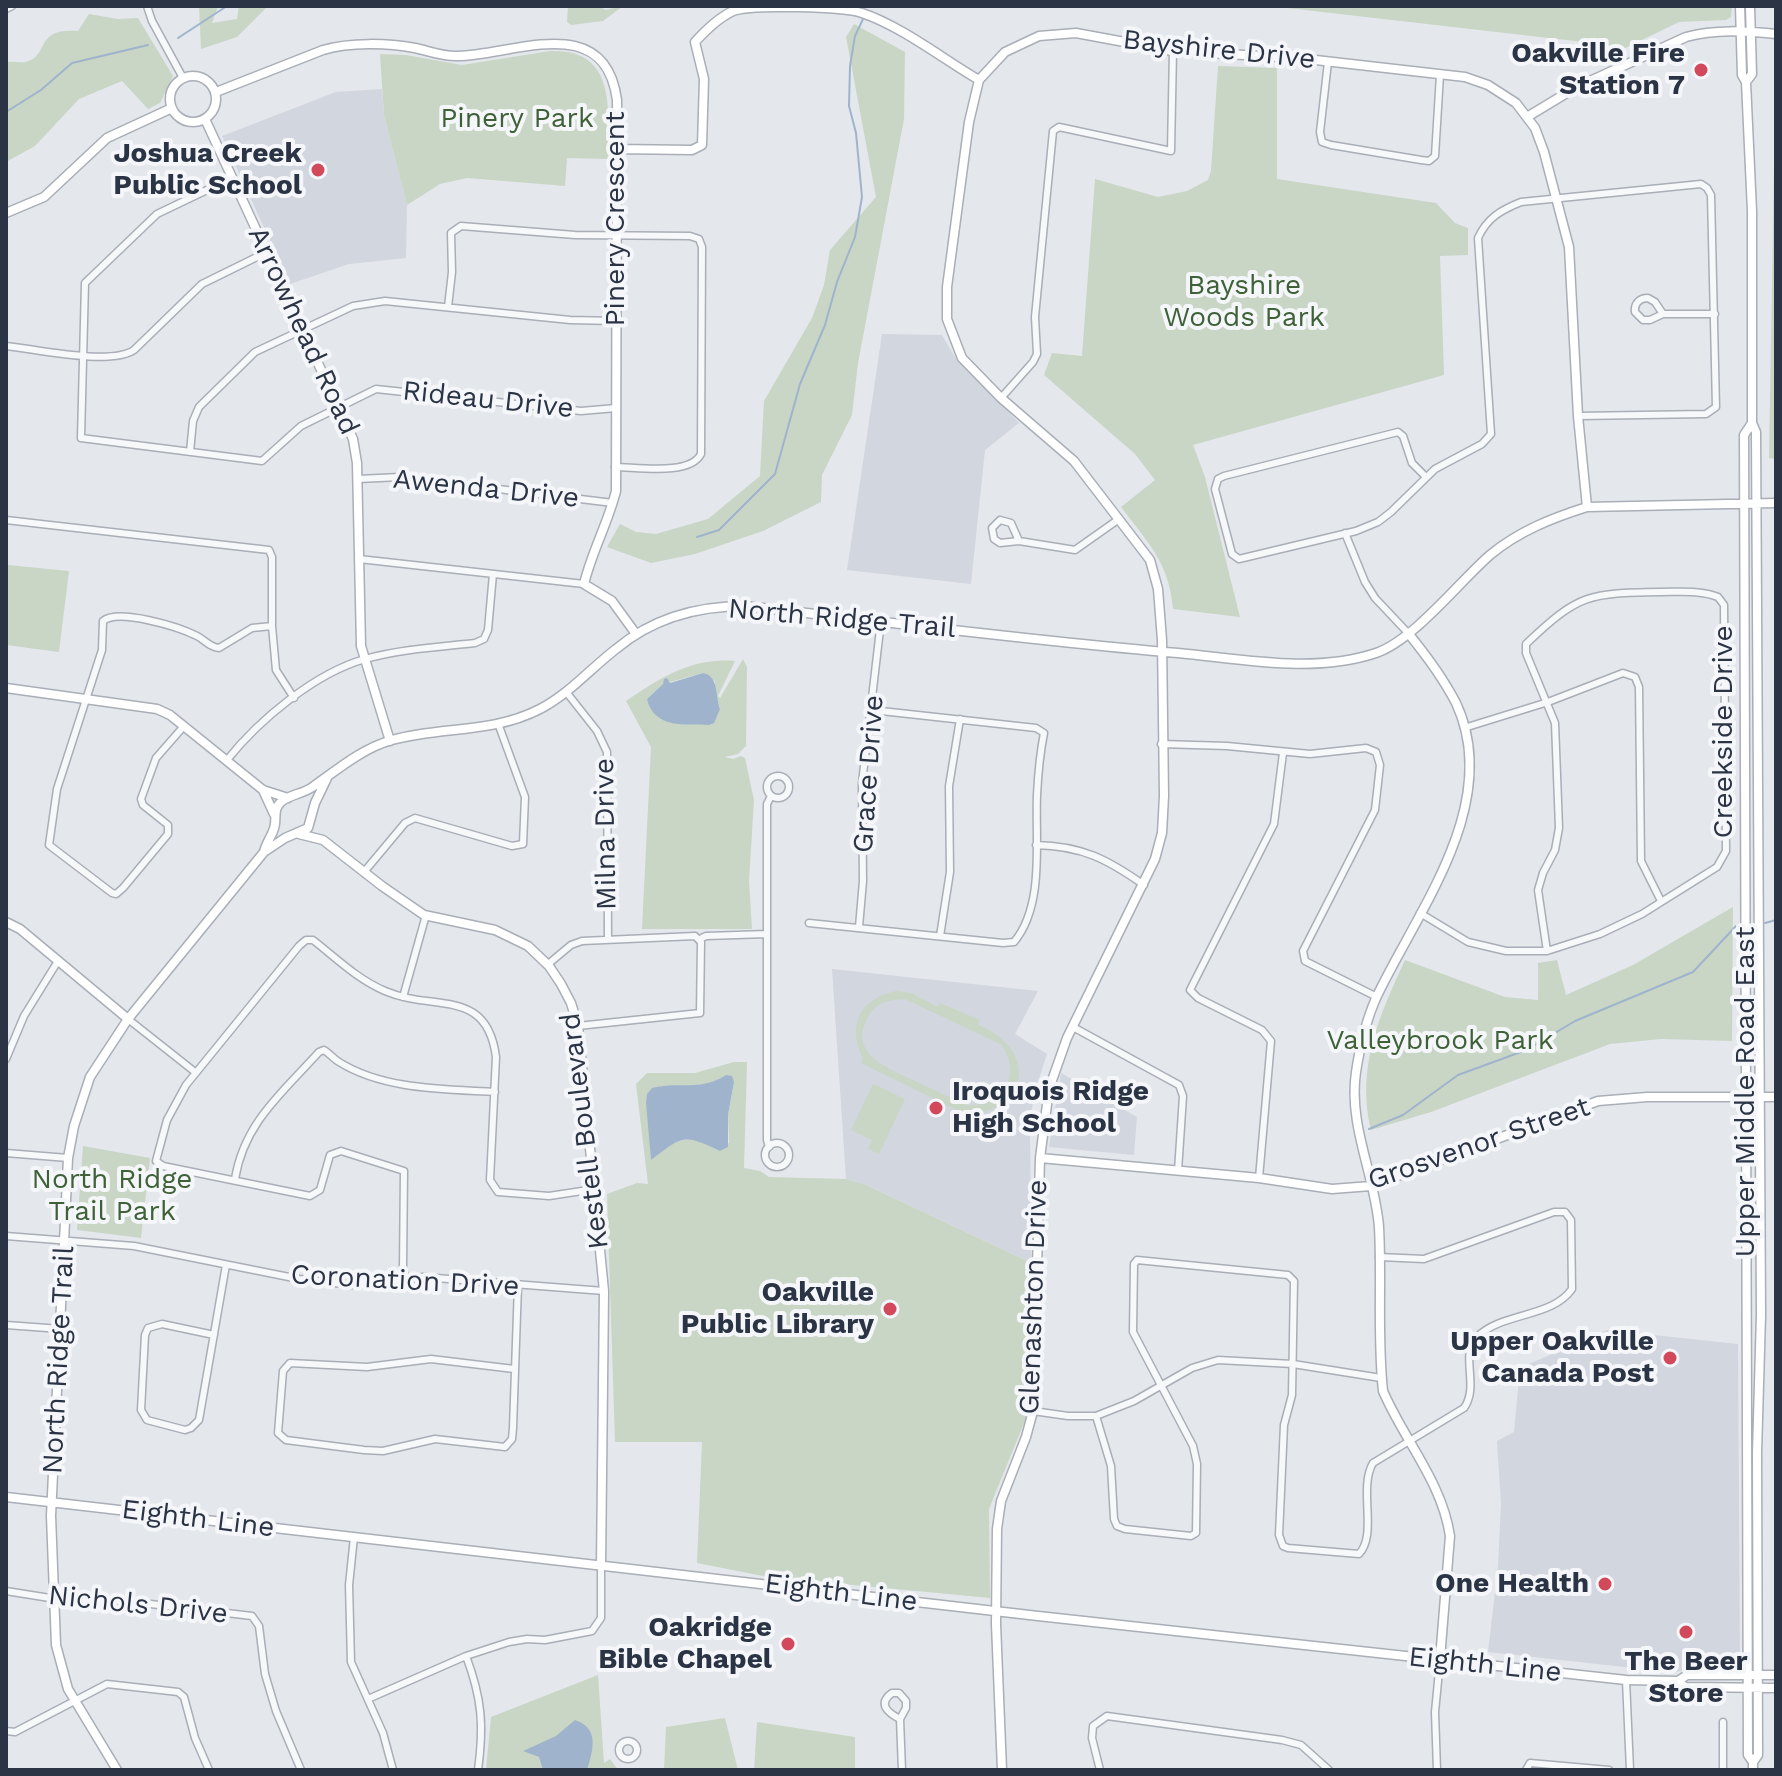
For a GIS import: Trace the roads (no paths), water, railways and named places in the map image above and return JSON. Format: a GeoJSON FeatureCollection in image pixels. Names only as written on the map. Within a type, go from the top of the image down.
{"type":"FeatureCollection","features":[{"type":"Feature","properties":{"kind":"street"},"geometry":{"type":"LineString","coordinates":[[6,9],[12,6]]}},
{"type":"Feature","properties":{"kind":"street"},"geometry":{"type":"LineString","coordinates":[[147,6],[183,78]]}},
{"type":"Feature","properties":{"kind":"street","name":"Upper Middle Road East"},"geometry":{"type":"LineString","coordinates":[[1740,6],[1745,32]]}},
{"type":"Feature","properties":{"kind":"street","name":"Upper Middle Road East"},"geometry":{"type":"LineString","coordinates":[[1750,6],[1742,75],[1746,82],[1752,211],[1752,423],[1756,432],[1761,1315],[1751,1675],[1758,1755],[1753,1766]]}},
{"type":"Feature","properties":{"kind":"street"},"geometry":{"type":"LineString","coordinates":[[616,149],[692,150],[702,145],[704,79],[695,42],[739,9],[842,9],[862,13],[979,80],[969,122],[947,287],[947,319],[962,358],[1001,398],[1074,461],[1150,560],[1158,589],[1162,652]]}},
{"type":"Feature","properties":{"kind":"street","name":"Bayshire Drive"},"geometry":{"type":"LineString","coordinates":[[979,80],[1011,48],[1033,37],[1076,33],[1173,51],[1328,62],[1465,77],[1488,85],[1516,103],[1527,117],[1544,152],[1572,271],[1578,416],[1587,507]]}},
{"type":"Feature","properties":{"kind":"street"},"geometry":{"type":"LineString","coordinates":[[1527,117],[1575,88],[1686,37],[1701,33],[1776,34]]}},
{"type":"Feature","properties":{"kind":"street","name":"Pinery Crescent"},"geometry":{"type":"LineString","coordinates":[[216,92],[334,47],[398,46],[459,57],[562,43],[588,51],[606,67],[617,100],[616,491],[593,550],[584,584]]}},
{"type":"Feature","properties":{"kind":"street"},"geometry":{"type":"LineString","coordinates":[[1001,398],[1037,354],[1035,317],[1053,131],[1059,127],[1171,151],[1173,51]]}},
{"type":"Feature","properties":{"kind":"street"},"geometry":{"type":"LineString","coordinates":[[1328,62],[1320,132],[1322,142],[1429,161],[1435,156],[1440,75]]}},
{"type":"Feature","properties":{"kind":"street"},"geometry":{"type":"LineString","coordinates":[[202,77],[216,92],[214,111],[205,119],[189,122],[172,108],[170,94],[183,78],[202,77]]}},
{"type":"Feature","properties":{"kind":"street"},"geometry":{"type":"LineString","coordinates":[[6,213],[44,197],[104,140],[172,108]]}},
{"type":"Feature","properties":{"kind":"street","name":"Arrowhead Road"},"geometry":{"type":"LineString","coordinates":[[205,119],[355,447],[360,641],[390,741]]}},
{"type":"Feature","properties":{"kind":"street"},"geometry":{"type":"LineString","coordinates":[[83,355],[85,283],[157,214],[232,178]]}},
{"type":"Feature","properties":{"kind":"street"},"geometry":{"type":"LineString","coordinates":[[1426,477],[1412,463],[1403,436],[1398,432],[1224,476],[1215,484],[1231,552],[1236,559],[1378,522],[1435,469],[1482,444],[1491,434],[1478,238],[1484,225],[1503,209],[1521,202],[1705,186],[1711,195],[1715,314],[1717,401],[1711,412],[1578,416]]}},
{"type":"Feature","properties":{"kind":"street"},"geometry":{"type":"LineString","coordinates":[[448,307],[451,233],[457,227],[483,226],[575,235],[690,236],[701,243],[702,449],[698,460],[689,465],[666,468],[615,467]]}},
{"type":"Feature","properties":{"kind":"street"},"geometry":{"type":"LineString","coordinates":[[6,346],[110,358],[128,354],[202,284],[267,252]]}},
{"type":"Feature","properties":{"kind":"street"},"geometry":{"type":"LineString","coordinates":[[1663,314],[1648,298],[1636,305],[1635,312],[1643,320],[1663,314],[1715,314]]}},
{"type":"Feature","properties":{"kind":"street"},"geometry":{"type":"LineString","coordinates":[[190,452],[193,421],[201,404],[255,352],[353,306],[377,301],[570,320],[616,321]]}},
{"type":"Feature","properties":{"kind":"street","name":"Rideau Drive"},"geometry":{"type":"LineString","coordinates":[[83,355],[81,438],[262,461],[301,426],[376,389],[581,411],[616,408]]}},
{"type":"Feature","properties":{"kind":"street","name":"Upper Middle Road East"},"geometry":{"type":"LineString","coordinates":[[1751,1675],[1748,1615],[1744,435],[1752,423]]}},
{"type":"Feature","properties":{"kind":"street","name":"Awenda Drive"},"geometry":{"type":"LineString","coordinates":[[358,479],[400,477],[613,503]]}},
{"type":"Feature","properties":{"kind":"street","name":"North Ridge Trail"},"geometry":{"type":"LineString","coordinates":[[289,798],[302,794],[358,755],[390,741],[414,735],[499,726],[540,709],[567,693],[636,634],[670,617],[714,607],[745,606],[1162,652],[1303,664],[1348,660],[1379,652],[1408,633],[1490,556],[1540,523],[1587,507],[1776,503]]}},
{"type":"Feature","properties":{"kind":"street"},"geometry":{"type":"LineString","coordinates":[[1019,541],[1011,523],[1004,520],[994,524],[991,532],[996,542],[1019,541],[1075,550],[1119,519]]}},
{"type":"Feature","properties":{"kind":"street"},"geometry":{"type":"LineString","coordinates":[[6,520],[267,549],[272,557],[272,626],[276,670],[294,698]]}},
{"type":"Feature","properties":{"kind":"street"},"geometry":{"type":"LineString","coordinates":[[1345,533],[1370,590],[1444,681],[1464,728],[1468,773],[1464,817],[1452,851],[1377,997],[1363,1040],[1354,1088],[1358,1126],[1379,1224],[1383,1391],[1440,1494],[1450,1536],[1435,1712],[1437,1770]]}},
{"type":"Feature","properties":{"kind":"street"},"geometry":{"type":"LineString","coordinates":[[359,559],[584,584],[612,601],[636,634]]}},
{"type":"Feature","properties":{"kind":"street"},"geometry":{"type":"LineString","coordinates":[[227,760],[258,726],[294,698],[345,666],[403,650],[475,643],[484,639],[488,630],[493,574]]}},
{"type":"Feature","properties":{"kind":"street","name":"Creekside Drive"},"geometry":{"type":"LineString","coordinates":[[1420,913],[1468,942],[1506,951],[1547,951],[1600,934],[1642,914],[1717,867],[1726,851],[1724,605],[1718,597],[1672,592],[1591,596],[1570,605],[1526,644],[1526,653],[1555,723],[1559,828],[1555,850],[1538,890],[1547,951]]}},
{"type":"Feature","properties":{"kind":"street"},"geometry":{"type":"LineString","coordinates":[[184,726],[156,758],[141,799],[143,805],[168,825],[168,834],[123,888],[116,894],[112,893],[49,845],[54,799],[102,650],[103,621],[110,616],[173,627],[201,638],[215,648],[224,646],[252,628],[272,626]]}},
{"type":"Feature","properties":{"kind":"street","name":"Grace Drive"},"geometry":{"type":"LineString","coordinates":[[859,927],[863,881],[862,783],[881,621]]}},
{"type":"Feature","properties":{"kind":"street","name":"Glenashton Drive"},"geometry":{"type":"LineString","coordinates":[[1002,1770],[996,1612],[997,1529],[1001,1501],[1033,1411],[1040,1158],[1049,1089],[1056,1063],[1144,885],[1162,833],[1162,652]]}},
{"type":"Feature","properties":{"kind":"street"},"geometry":{"type":"LineString","coordinates":[[1464,728],[1548,702],[1623,673],[1635,677],[1639,687],[1641,861],[1661,901]]}},
{"type":"Feature","properties":{"kind":"street"},"geometry":{"type":"LineString","coordinates":[[6,688],[149,706],[170,715],[263,790],[301,799],[312,815]]}},
{"type":"Feature","properties":{"kind":"street","name":"Milna Drive"},"geometry":{"type":"LineString","coordinates":[[567,693],[597,731],[607,752],[608,939]]}},
{"type":"Feature","properties":{"kind":"street"},"geometry":{"type":"LineString","coordinates":[[809,923],[1014,942],[1036,890],[1037,793],[1044,733],[1036,728],[872,710]]}},
{"type":"Feature","properties":{"kind":"street"},"geometry":{"type":"LineString","coordinates":[[940,936],[950,872],[949,786],[960,719]]}},
{"type":"Feature","properties":{"kind":"street"},"geometry":{"type":"LineString","coordinates":[[364,872],[405,823],[415,818],[512,846],[523,844],[524,795],[499,726]]}},
{"type":"Feature","properties":{"kind":"street"},"geometry":{"type":"LineString","coordinates":[[1161,744],[1227,746],[1283,753],[1310,754],[1366,748],[1376,752],[1380,765],[1375,810],[1303,951],[1305,961],[1377,997]]}},
{"type":"Feature","properties":{"kind":"street"},"geometry":{"type":"LineString","coordinates":[[1259,1178],[1271,1041],[1262,1030],[1198,998],[1190,990],[1274,824],[1283,753]]}},
{"type":"Feature","properties":{"kind":"street"},"geometry":{"type":"LineString","coordinates":[[263,790],[282,831],[296,835],[308,828],[327,777]]}},
{"type":"Feature","properties":{"kind":"street"},"geometry":{"type":"LineString","coordinates":[[769,1147],[776,1143],[787,1148],[789,1156],[786,1164],[775,1167],[768,1163],[765,1155],[769,1147],[767,804],[771,796]]}},
{"type":"Feature","properties":{"kind":"street"},"geometry":{"type":"LineString","coordinates":[[275,819],[278,805],[289,798]]}},
{"type":"Feature","properties":{"kind":"street","name":"Kestell Boulevard"},"geometry":{"type":"LineString","coordinates":[[312,815],[323,840]]}},
{"type":"Feature","properties":{"kind":"street","name":"North Ridge Trail"},"geometry":{"type":"LineString","coordinates":[[117,1770],[74,1702],[59,1661],[52,1502],[68,1158],[74,1126],[90,1077],[128,1019],[264,852],[275,819]]}},
{"type":"Feature","properties":{"kind":"street","name":"North Ridge Trail"},"geometry":{"type":"LineString","coordinates":[[264,852],[296,835]]}},
{"type":"Feature","properties":{"kind":"street","name":"Kestell Boulevard"},"geometry":{"type":"LineString","coordinates":[[296,835],[323,840],[426,915],[495,930],[528,946],[547,965],[571,1003],[578,1026],[604,1291],[601,1566]]}},
{"type":"Feature","properties":{"kind":"street"},"geometry":{"type":"LineString","coordinates":[[1036,845],[1074,848],[1096,856],[1144,885]]}},
{"type":"Feature","properties":{"kind":"street"},"geometry":{"type":"LineString","coordinates":[[403,997],[426,915]]}},
{"type":"Feature","properties":{"kind":"street"},"geometry":{"type":"LineString","coordinates":[[6,922],[20,929],[195,1072]]}},
{"type":"Feature","properties":{"kind":"street"},"geometry":{"type":"LineString","coordinates":[[700,939],[707,936],[767,934]]}},
{"type":"Feature","properties":{"kind":"street"},"geometry":{"type":"LineString","coordinates":[[547,965],[576,943],[695,936],[700,939],[700,1013],[578,1026]]}},
{"type":"Feature","properties":{"kind":"street"},"geometry":{"type":"LineString","coordinates":[[406,1278],[403,1268],[404,1171],[341,1151],[330,1155],[320,1190],[310,1196],[163,1166],[156,1161],[167,1120],[195,1072],[306,940],[314,941],[360,977],[403,997],[466,1008],[485,1022],[494,1038],[496,1057],[490,1180],[498,1192],[549,1196],[595,1189]]}},
{"type":"Feature","properties":{"kind":"street"},"geometry":{"type":"LineString","coordinates":[[6,1059],[24,1016],[58,961]]}},
{"type":"Feature","properties":{"kind":"street"},"geometry":{"type":"LineString","coordinates":[[1073,1027],[1179,1085],[1183,1096],[1178,1171]]}},
{"type":"Feature","properties":{"kind":"street"},"geometry":{"type":"LineString","coordinates":[[235,1179],[238,1158],[249,1132],[324,1050],[338,1062],[373,1077],[446,1090],[495,1092]]}},
{"type":"Feature","properties":{"kind":"street","name":"Grosvenor Street"},"geometry":{"type":"LineString","coordinates":[[1040,1158],[1259,1178],[1332,1189],[1371,1186],[1598,1101],[1647,1097],[1776,1097]]}},
{"type":"Feature","properties":{"kind":"street"},"geometry":{"type":"LineString","coordinates":[[6,1153],[68,1158]]}},
{"type":"Feature","properties":{"kind":"street"},"geometry":{"type":"LineString","coordinates":[[1096,1416],[1111,1466],[1117,1526],[1191,1536],[1196,1533],[1197,1464],[1193,1446],[1133,1332],[1133,1271],[1137,1260],[1288,1275],[1294,1281],[1292,1395],[1284,1425],[1279,1535],[1283,1546],[1288,1548],[1359,1554],[1366,1541],[1367,1473],[1373,1463],[1464,1408],[1472,1395],[1470,1351],[1476,1338],[1488,1328],[1567,1296],[1572,1289],[1571,1220],[1565,1212],[1554,1212],[1424,1259],[1379,1257]]}},
{"type":"Feature","properties":{"kind":"street","name":"Coronation Drive"},"geometry":{"type":"LineString","coordinates":[[6,1236],[134,1246],[299,1279],[353,1285],[406,1278],[444,1278],[604,1291]]}},
{"type":"Feature","properties":{"kind":"street"},"geometry":{"type":"LineString","coordinates":[[214,1335],[162,1324],[148,1328],[141,1410],[147,1420],[185,1430],[196,1425],[214,1335],[226,1265]]}},
{"type":"Feature","properties":{"kind":"street"},"geometry":{"type":"LineString","coordinates":[[514,1369],[431,1359],[367,1367],[294,1361],[283,1371],[278,1433],[286,1440],[364,1450],[383,1451],[435,1439],[505,1447],[512,1439],[518,1285]]}},
{"type":"Feature","properties":{"kind":"street"},"geometry":{"type":"LineString","coordinates":[[6,1325],[61,1329]]}},
{"type":"Feature","properties":{"kind":"street"},"geometry":{"type":"LineString","coordinates":[[1033,1411],[1096,1416],[1134,1401],[1192,1368],[1218,1360],[1293,1364],[1381,1378]]}},
{"type":"Feature","properties":{"kind":"street","name":"Eighth Line"},"geometry":{"type":"LineString","coordinates":[[6,1497],[996,1612],[1626,1680],[1678,1681],[1687,1675],[1776,1675]]}},
{"type":"Feature","properties":{"kind":"street"},"geometry":{"type":"LineString","coordinates":[[354,1537],[349,1585],[351,1662],[383,1733],[393,1770]]}},
{"type":"Feature","properties":{"kind":"street"},"geometry":{"type":"LineString","coordinates":[[368,1699],[466,1656],[509,1642],[545,1640],[592,1631],[601,1618],[601,1566]]}},
{"type":"Feature","properties":{"kind":"street","name":"Nichols Drive"},"geometry":{"type":"LineString","coordinates":[[6,1591],[56,1599],[125,1601],[252,1616],[259,1626],[265,1674],[276,1711],[301,1770]]}},
{"type":"Feature","properties":{"kind":"street"},"geometry":{"type":"LineString","coordinates":[[466,1656],[476,1683],[483,1721],[478,1770]]}},
{"type":"Feature","properties":{"kind":"street"},"geometry":{"type":"LineString","coordinates":[[1626,1680],[1630,1770]]}},
{"type":"Feature","properties":{"kind":"street","name":"Eighth Line"},"geometry":{"type":"LineString","coordinates":[[1678,1681],[1685,1687],[1776,1688]]}},
{"type":"Feature","properties":{"kind":"street"},"geometry":{"type":"LineString","coordinates":[[6,1731],[15,1732],[107,1684],[181,1693],[209,1770]]}},
{"type":"Feature","properties":{"kind":"street"},"geometry":{"type":"LineString","coordinates":[[900,1719],[885,1710],[884,1702],[892,1693],[902,1695],[906,1701],[900,1719],[902,1770]]}},
{"type":"Feature","properties":{"kind":"street"},"geometry":{"type":"LineString","coordinates":[[1100,1770],[1092,1738],[1093,1726],[1107,1716],[1282,1740],[1301,1745],[1329,1770]]}},
{"type":"Feature","properties":{"kind":"street"},"geometry":{"type":"LineString","coordinates":[[1723,1722],[1723,1770]]}},
{"type":"Feature","properties":{"kind":"street"},"geometry":{"type":"LineString","coordinates":[[631,1760],[632,1770]]}},
{"type":"Feature","properties":{"kind":"street"},"geometry":{"type":"LineString","coordinates":[[1526,1770],[1530,1763],[1609,1770]]}},
{"type":"Feature","properties":{"kind":"water"},"geometry":{"type":"Polygon","coordinates":[[[703,673],[712,678],[716,687],[720,709],[714,723],[672,723],[656,716],[647,699],[663,684],[664,679],[667,678],[670,683],[703,673]]]}},
{"type":"Feature","properties":{"kind":"water"},"geometry":{"type":"Polygon","coordinates":[[[726,1075],[732,1076],[734,1082],[728,1115],[728,1147],[720,1151],[699,1142],[684,1140],[651,1160],[646,1103],[647,1094],[652,1088],[698,1085],[726,1075]]]}},
{"type":"Feature","properties":{"kind":"water"},"geometry":{"type":"Polygon","coordinates":[[[575,1720],[588,1729],[593,1741],[587,1770],[543,1770],[539,1757],[523,1751],[556,1736],[575,1720]]]}},
{"type":"Feature","properties":{"kind":"waterway"},"geometry":{"type":"LineString","coordinates":[[178,38],[227,6]]}},
{"type":"Feature","properties":{"kind":"waterway"},"geometry":{"type":"LineString","coordinates":[[697,537],[719,530],[775,474],[800,384],[825,325],[837,282],[855,237],[862,197],[856,133],[849,106],[850,66],[855,36],[863,19]]}},
{"type":"Feature","properties":{"kind":"waterway"},"geometry":{"type":"LineString","coordinates":[[6,112],[41,90],[72,63],[148,45]]}},
{"type":"Feature","properties":{"kind":"waterway"},"geometry":{"type":"LineString","coordinates":[[1765,923],[1776,920]]}},
{"type":"Feature","properties":{"kind":"waterway"},"geometry":{"type":"LineString","coordinates":[[1535,1045],[1575,1021],[1693,972],[1736,926]]}},
{"type":"Feature","properties":{"kind":"waterway"},"geometry":{"type":"LineString","coordinates":[[1369,1129],[1403,1115],[1458,1075],[1529,1049]]}},
{"type":"Feature","properties":{"kind":"place","name":"Oakville Fire Station 7"},"geometry":{"type":"Point","coordinates":[1701,70]}},
{"type":"Feature","properties":{"kind":"place","name":"Joshua Creek Public School"},"geometry":{"type":"Point","coordinates":[318,170]}},
{"type":"Feature","properties":{"kind":"place","name":"Iroquois Ridge High School"},"geometry":{"type":"Point","coordinates":[936,1108]}},
{"type":"Feature","properties":{"kind":"place","name":"Oakville Public Library"},"geometry":{"type":"Point","coordinates":[890,1309]}},
{"type":"Feature","properties":{"kind":"place","name":"Upper Oakville Canada Post"},"geometry":{"type":"Point","coordinates":[1670,1358]}},
{"type":"Feature","properties":{"kind":"place","name":"One Health"},"geometry":{"type":"Point","coordinates":[1605,1584]}},
{"type":"Feature","properties":{"kind":"place","name":"The Beer Store"},"geometry":{"type":"Point","coordinates":[1686,1632]}},
{"type":"Feature","properties":{"kind":"place","name":"Oakridge Bible Chapel"},"geometry":{"type":"Point","coordinates":[788,1644]}},
{"type":"Feature","properties":{"kind":"park label","name":"Pinery Park"},"geometry":{"type":"Point","coordinates":[517,119]}},
{"type":"Feature","properties":{"kind":"park label","name":"Bayshire Woods Park"},"geometry":{"type":"Point","coordinates":[1244,302]}},
{"type":"Feature","properties":{"kind":"park label","name":"Valleybrook Park"},"geometry":{"type":"Point","coordinates":[1440,1041]}},
{"type":"Feature","properties":{"kind":"park label","name":"North Ridge Trail Park"},"geometry":{"type":"Point","coordinates":[112,1196]}}]}
